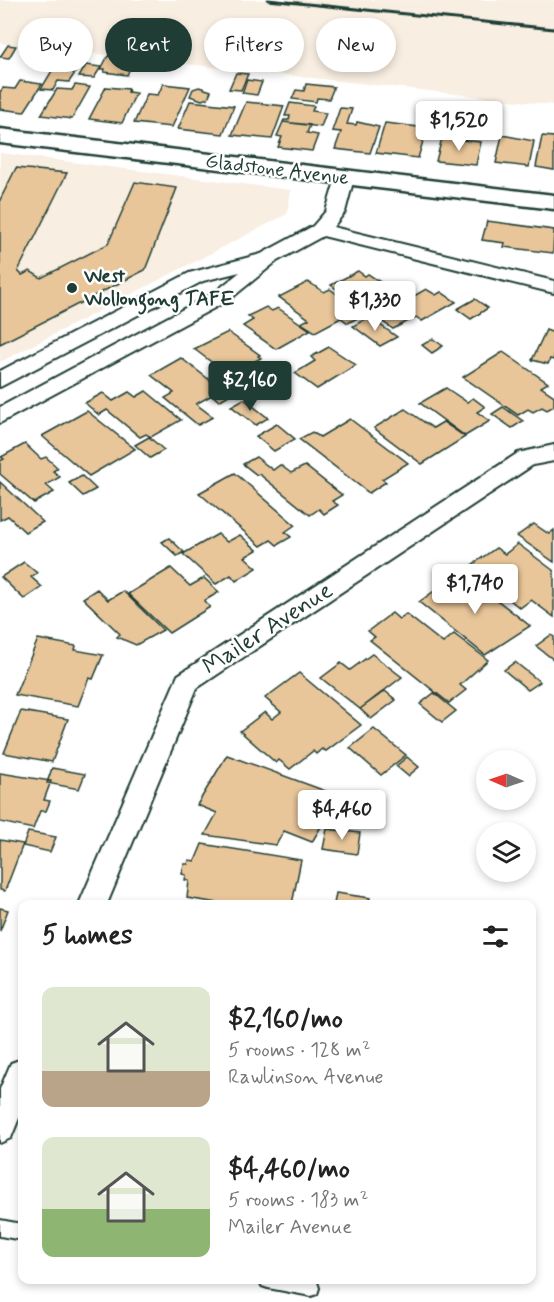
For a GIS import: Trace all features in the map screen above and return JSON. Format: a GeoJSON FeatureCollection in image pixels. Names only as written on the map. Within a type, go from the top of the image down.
{"type":"FeatureCollection","features":[{"type":"Feature","properties":{"kind":"main road","name":"Gladstone Avenue"},"geometry":{"type":"LineString","coordinates":[[0,136],[554,202]]}},
{"type":"Feature","properties":{"kind":"street"},"geometry":{"type":"LineString","coordinates":[[0,416],[222,296],[270,257],[320,230],[335,212],[345,178]]}},
{"type":"Feature","properties":{"kind":"street"},"geometry":{"type":"LineString","coordinates":[[320,230],[554,287]]}},
{"type":"Feature","properties":{"kind":"street"},"geometry":{"type":"LineString","coordinates":[[0,380],[196,277],[270,257]]}},
{"type":"Feature","properties":{"kind":"street","name":"Mailer Avenue"},"geometry":{"type":"LineString","coordinates":[[95,900],[187,682],[526,459],[554,453]]}},
{"type":"Feature","properties":{"kind":"street"},"geometry":{"type":"LineString","coordinates":[[0,1127],[18,1084]]}},
{"type":"Feature","properties":{"kind":"lane"},"geometry":{"type":"LineString","coordinates":[[0,1228],[18,1231]]}},
{"type":"Feature","properties":{"kind":"lane"},"geometry":{"type":"LineString","coordinates":[[290,1284],[311,1288]]}},
{"type":"Feature","properties":{"kind":"shaded area"},"geometry":{"type":"Polygon","coordinates":[[[0,0],[554,0],[554,105],[259,72],[304,72],[304,18],[204,18],[204,66],[192,64],[192,18],[105,18],[105,55],[93,53],[93,18],[18,18],[18,45],[0,43],[0,0]]]}},
{"type":"Feature","properties":{"kind":"shaded area","name":"West Wollongong TAFE"},"geometry":{"type":"Polygon","coordinates":[[[0,153],[291,190],[287,214],[0,362],[0,153]]]}},
{"type":"Feature","properties":{"kind":"building"},"geometry":{"type":"Polygon","coordinates":[[[8,45],[16,46],[9,58],[0,57],[8,45]]]}},
{"type":"Feature","properties":{"kind":"building"},"geometry":{"type":"Polygon","coordinates":[[[93,66],[101,67],[94,78],[79,77],[82,72],[93,72],[93,66]]]}},
{"type":"Feature","properties":{"kind":"building"},"geometry":{"type":"Polygon","coordinates":[[[105,69],[105,72],[128,72],[127,75],[104,72],[105,69]]]}},
{"type":"Feature","properties":{"kind":"building"},"geometry":{"type":"Polygon","coordinates":[[[51,72],[75,73],[69,82],[58,81],[53,90],[41,89],[51,72]]]}},
{"type":"Feature","properties":{"kind":"building"},"geometry":{"type":"Polygon","coordinates":[[[236,73],[248,74],[241,90],[229,89],[236,73]]]}},
{"type":"Feature","properties":{"kind":"building"},"geometry":{"type":"Polygon","coordinates":[[[247,80],[262,82],[257,95],[242,93],[247,80]]]}},
{"type":"Feature","properties":{"kind":"building"},"geometry":{"type":"Polygon","coordinates":[[[20,81],[42,84],[24,112],[0,109],[0,92],[3,88],[15,89],[20,81]]]}},
{"type":"Feature","properties":{"kind":"building"},"geometry":{"type":"Polygon","coordinates":[[[163,84],[190,87],[172,127],[134,123],[147,94],[158,95],[163,84]]]}},
{"type":"Feature","properties":{"kind":"building"},"geometry":{"type":"Polygon","coordinates":[[[306,84],[334,87],[329,99],[317,98],[316,102],[292,99],[296,90],[304,91],[306,84]]]}},
{"type":"Feature","properties":{"kind":"building"},"geometry":{"type":"Polygon","coordinates":[[[75,85],[90,87],[72,119],[41,115],[57,89],[72,90],[75,85]]]}},
{"type":"Feature","properties":{"kind":"building"},"geometry":{"type":"Polygon","coordinates":[[[106,87],[129,89],[128,92],[136,93],[122,123],[89,119],[106,87]]]}},
{"type":"Feature","properties":{"kind":"building"},"geometry":{"type":"Polygon","coordinates":[[[199,87],[211,91],[208,98],[202,100],[190,96],[193,89],[199,87]]]}},
{"type":"Feature","properties":{"kind":"building"},"geometry":{"type":"Polygon","coordinates":[[[190,101],[234,106],[223,134],[178,129],[190,101]]]}},
{"type":"Feature","properties":{"kind":"building"},"geometry":{"type":"Polygon","coordinates":[[[246,102],[284,106],[272,139],[232,135],[246,102]]]}},
{"type":"Feature","properties":{"kind":"building"},"geometry":{"type":"Polygon","coordinates":[[[290,103],[314,106],[312,111],[326,113],[321,127],[283,122],[289,120],[290,116],[285,116],[290,103]]]}},
{"type":"Feature","properties":{"kind":"building"},"geometry":{"type":"Polygon","coordinates":[[[340,108],[352,109],[347,124],[356,125],[357,122],[379,127],[370,153],[335,149],[341,132],[332,131],[340,108]]]}},
{"type":"Feature","properties":{"kind":"building"},"geometry":{"type":"Polygon","coordinates":[[[426,113],[438,114],[435,124],[423,123],[426,113]]]}},
{"type":"Feature","properties":{"kind":"building"},"geometry":{"type":"Polygon","coordinates":[[[283,122],[310,125],[307,133],[318,135],[312,151],[278,147],[282,137],[277,136],[283,122]]]}},
{"type":"Feature","properties":{"kind":"building"},"geometry":{"type":"Polygon","coordinates":[[[385,123],[427,128],[418,158],[376,153],[385,123]]]}},
{"type":"Feature","properties":{"kind":"building"},"geometry":{"type":"Polygon","coordinates":[[[502,135],[534,141],[529,167],[496,163],[502,135]]]}},
{"type":"Feature","properties":{"kind":"building"},"geometry":{"type":"Polygon","coordinates":[[[542,136],[554,137],[554,170],[536,167],[542,136]]]}},
{"type":"Feature","properties":{"kind":"building"},"geometry":{"type":"Polygon","coordinates":[[[442,138],[481,142],[476,165],[436,161],[442,138]]]}},
{"type":"Feature","properties":{"kind":"building"},"geometry":{"type":"Polygon","coordinates":[[[16,168],[67,173],[18,271],[22,275],[30,271],[41,278],[108,244],[135,182],[177,188],[145,270],[0,344],[0,200],[16,168]]]}},
{"type":"Feature","properties":{"kind":"building"},"geometry":{"type":"Polygon","coordinates":[[[487,221],[554,230],[553,253],[504,247],[505,243],[482,240],[487,221]]]}},
{"type":"Feature","properties":{"kind":"building"},"geometry":{"type":"Polygon","coordinates":[[[358,271],[365,276],[368,274],[407,300],[426,289],[436,295],[441,292],[456,302],[422,321],[416,317],[393,329],[331,285],[358,271]]]}},
{"type":"Feature","properties":{"kind":"building"},"geometry":{"type":"Polygon","coordinates":[[[308,282],[324,292],[330,289],[365,314],[348,323],[341,318],[315,332],[301,323],[309,319],[279,297],[308,282]]]}},
{"type":"Feature","properties":{"kind":"building"},"geometry":{"type":"Polygon","coordinates":[[[475,299],[488,308],[471,319],[457,309],[475,299]]]}},
{"type":"Feature","properties":{"kind":"building"},"geometry":{"type":"Polygon","coordinates":[[[266,307],[272,311],[278,308],[310,330],[276,349],[243,326],[253,320],[248,316],[266,307]]]}},
{"type":"Feature","properties":{"kind":"building"},"geometry":{"type":"Polygon","coordinates":[[[369,317],[397,337],[380,346],[353,326],[369,317]]]}},
{"type":"Feature","properties":{"kind":"building"},"geometry":{"type":"Polygon","coordinates":[[[546,330],[554,333],[554,360],[550,359],[548,364],[532,360],[546,330]]]}},
{"type":"Feature","properties":{"kind":"building"},"geometry":{"type":"Polygon","coordinates":[[[228,332],[261,358],[244,370],[238,366],[226,373],[194,349],[228,332]]]}},
{"type":"Feature","properties":{"kind":"building"},"geometry":{"type":"Polygon","coordinates":[[[433,339],[443,346],[432,353],[422,345],[433,339]]]}},
{"type":"Feature","properties":{"kind":"building"},"geometry":{"type":"Polygon","coordinates":[[[329,347],[356,365],[317,389],[295,373],[315,361],[311,357],[329,347]]]}},
{"type":"Feature","properties":{"kind":"building"},"geometry":{"type":"Polygon","coordinates":[[[503,352],[548,383],[541,387],[554,396],[554,406],[547,410],[542,407],[533,412],[528,409],[518,415],[463,377],[503,352]]]}},
{"type":"Feature","properties":{"kind":"building"},"geometry":{"type":"Polygon","coordinates":[[[181,358],[229,395],[219,401],[212,395],[196,404],[213,417],[198,425],[165,398],[174,393],[151,375],[181,358]]]}},
{"type":"Feature","properties":{"kind":"building"},"geometry":{"type":"Polygon","coordinates":[[[234,375],[252,389],[239,396],[222,382],[234,375]]]}},
{"type":"Feature","properties":{"kind":"building"},"geometry":{"type":"Polygon","coordinates":[[[446,388],[467,402],[473,398],[485,407],[477,412],[490,421],[465,436],[420,403],[446,388]]]}},
{"type":"Feature","properties":{"kind":"building"},"geometry":{"type":"Polygon","coordinates":[[[146,391],[181,420],[151,437],[146,434],[140,437],[107,410],[99,415],[85,403],[103,393],[113,401],[129,392],[136,397],[146,391]]]}},
{"type":"Feature","properties":{"kind":"building"},"geometry":{"type":"Polygon","coordinates":[[[244,399],[268,418],[256,425],[231,406],[244,399]]]}},
{"type":"Feature","properties":{"kind":"building"},"geometry":{"type":"Polygon","coordinates":[[[503,407],[523,421],[512,428],[492,414],[503,407]]]}},
{"type":"Feature","properties":{"kind":"building"},"geometry":{"type":"Polygon","coordinates":[[[405,409],[433,428],[443,422],[465,437],[422,464],[374,428],[405,409]]]}},
{"type":"Feature","properties":{"kind":"building"},"geometry":{"type":"Polygon","coordinates":[[[87,411],[135,449],[89,476],[42,436],[87,411]]]}},
{"type":"Feature","properties":{"kind":"building"},"geometry":{"type":"Polygon","coordinates":[[[350,419],[408,463],[382,479],[386,482],[369,493],[299,439],[312,432],[320,437],[350,419]]]}},
{"type":"Feature","properties":{"kind":"building"},"geometry":{"type":"Polygon","coordinates":[[[277,424],[295,439],[274,451],[256,436],[277,424]]]}},
{"type":"Feature","properties":{"kind":"building"},"geometry":{"type":"Polygon","coordinates":[[[149,437],[164,450],[150,458],[135,445],[149,437]]]}},
{"type":"Feature","properties":{"kind":"building"},"geometry":{"type":"Polygon","coordinates":[[[25,444],[41,459],[46,457],[58,468],[53,471],[60,477],[46,485],[54,492],[34,503],[0,474],[0,461],[4,459],[1,457],[25,444]]]}},
{"type":"Feature","properties":{"kind":"building"},"geometry":{"type":"Polygon","coordinates":[[[256,457],[273,470],[280,465],[291,473],[305,466],[342,495],[332,501],[338,505],[324,514],[319,509],[310,515],[243,464],[256,457]]]}},
{"type":"Feature","properties":{"kind":"building"},"geometry":{"type":"Polygon","coordinates":[[[235,473],[295,525],[285,532],[291,537],[277,545],[271,540],[261,546],[199,493],[235,473]]]}},
{"type":"Feature","properties":{"kind":"building"},"geometry":{"type":"Polygon","coordinates":[[[82,476],[96,489],[83,496],[69,483],[82,476]]]}},
{"type":"Feature","properties":{"kind":"building"},"geometry":{"type":"Polygon","coordinates":[[[0,482],[43,522],[25,532],[8,516],[0,520],[0,482]]]}},
{"type":"Feature","properties":{"kind":"building"},"geometry":{"type":"Polygon","coordinates":[[[534,524],[549,534],[554,530],[554,562],[517,536],[534,524]]]}},
{"type":"Feature","properties":{"kind":"building"},"geometry":{"type":"Polygon","coordinates":[[[218,534],[227,542],[240,535],[257,550],[245,557],[257,568],[236,581],[231,575],[216,584],[183,554],[218,534]]]}},
{"type":"Feature","properties":{"kind":"building"},"geometry":{"type":"Polygon","coordinates":[[[169,538],[184,552],[177,556],[162,542],[169,538]]]}},
{"type":"Feature","properties":{"kind":"building"},"geometry":{"type":"Polygon","coordinates":[[[518,544],[554,571],[554,617],[531,600],[520,608],[469,567],[496,548],[505,554],[518,544]]]}},
{"type":"Feature","properties":{"kind":"building"},"geometry":{"type":"Polygon","coordinates":[[[24,562],[37,573],[31,577],[42,587],[24,599],[1,577],[24,562]]]}},
{"type":"Feature","properties":{"kind":"building"},"geometry":{"type":"Polygon","coordinates":[[[171,568],[190,586],[204,578],[219,592],[204,601],[210,607],[169,633],[128,594],[171,568]]]}},
{"type":"Feature","properties":{"kind":"building"},"geometry":{"type":"Polygon","coordinates":[[[472,580],[530,626],[485,655],[419,602],[444,584],[448,588],[455,583],[461,588],[472,580]]]}},
{"type":"Feature","properties":{"kind":"building"},"geometry":{"type":"Polygon","coordinates":[[[97,589],[108,600],[123,591],[163,630],[136,645],[117,637],[120,634],[83,598],[97,589]]]}},
{"type":"Feature","properties":{"kind":"building"},"geometry":{"type":"Polygon","coordinates":[[[392,613],[399,619],[406,614],[443,643],[454,634],[488,660],[460,685],[466,690],[449,703],[370,640],[375,637],[368,631],[392,613]]]}},
{"type":"Feature","properties":{"kind":"building"},"geometry":{"type":"Polygon","coordinates":[[[551,635],[554,637],[554,660],[536,646],[551,635]]]}},
{"type":"Feature","properties":{"kind":"building"},"geometry":{"type":"Polygon","coordinates":[[[38,639],[76,646],[75,650],[103,655],[93,679],[89,678],[78,706],[15,695],[38,639]]]}},
{"type":"Feature","properties":{"kind":"building"},"geometry":{"type":"Polygon","coordinates":[[[372,654],[402,677],[360,709],[321,678],[341,663],[350,670],[372,654]]]}},
{"type":"Feature","properties":{"kind":"building"},"geometry":{"type":"Polygon","coordinates":[[[515,662],[540,682],[528,690],[504,670],[515,662]]]}},
{"type":"Feature","properties":{"kind":"building"},"geometry":{"type":"Polygon","coordinates":[[[299,673],[361,725],[326,751],[322,749],[316,754],[313,751],[290,769],[279,760],[276,763],[240,731],[265,712],[272,719],[281,712],[265,698],[299,673]]]}},
{"type":"Feature","properties":{"kind":"building"},"geometry":{"type":"Polygon","coordinates":[[[385,691],[396,700],[371,719],[360,709],[385,691]]]}},
{"type":"Feature","properties":{"kind":"building"},"geometry":{"type":"Polygon","coordinates":[[[434,693],[456,711],[442,722],[420,704],[434,693]]]}},
{"type":"Feature","properties":{"kind":"building"},"geometry":{"type":"Polygon","coordinates":[[[21,711],[68,719],[52,762],[4,753],[21,711]]]}},
{"type":"Feature","properties":{"kind":"building"},"geometry":{"type":"Polygon","coordinates":[[[374,729],[406,755],[381,775],[350,748],[374,729]]]}},
{"type":"Feature","properties":{"kind":"building"},"geometry":{"type":"Polygon","coordinates":[[[227,755],[339,796],[312,842],[284,831],[276,845],[205,835],[217,813],[197,805],[227,755]]]}},
{"type":"Feature","properties":{"kind":"building"},"geometry":{"type":"Polygon","coordinates":[[[407,757],[419,767],[408,776],[396,766],[407,757]]]}},
{"type":"Feature","properties":{"kind":"building"},"geometry":{"type":"Polygon","coordinates":[[[52,768],[85,774],[79,789],[47,783],[52,768]]]}},
{"type":"Feature","properties":{"kind":"building"},"geometry":{"type":"Polygon","coordinates":[[[0,773],[51,781],[44,800],[50,801],[46,811],[40,811],[33,829],[0,822],[0,773]]]}},
{"type":"Feature","properties":{"kind":"building"},"geometry":{"type":"Polygon","coordinates":[[[327,829],[360,833],[357,854],[323,849],[327,829]]]}},
{"type":"Feature","properties":{"kind":"building"},"geometry":{"type":"Polygon","coordinates":[[[28,832],[56,837],[50,852],[23,846],[28,832]]]}},
{"type":"Feature","properties":{"kind":"building"},"geometry":{"type":"Polygon","coordinates":[[[0,840],[23,844],[5,891],[0,890],[0,840]]]}},
{"type":"Feature","properties":{"kind":"building"},"geometry":{"type":"Polygon","coordinates":[[[202,844],[301,860],[293,900],[187,898],[189,881],[185,880],[186,875],[182,874],[184,864],[188,864],[189,860],[195,861],[202,844]]]}},
{"type":"Feature","properties":{"kind":"building"},"geometry":{"type":"Polygon","coordinates":[[[336,893],[370,898],[370,900],[335,900],[336,893]]]}},
{"type":"Feature","properties":{"kind":"building"},"geometry":{"type":"Polygon","coordinates":[[[0,908],[8,910],[0,931],[0,908]]]}},
{"type":"Feature","properties":{"kind":"railway"},"geometry":{"type":"LineString","coordinates":[[268,0],[554,29]]}},
{"type":"Feature","properties":{"kind":"place","name":"West Wollongong TAFE"},"geometry":{"type":"Point","coordinates":[72,288]}}]}
